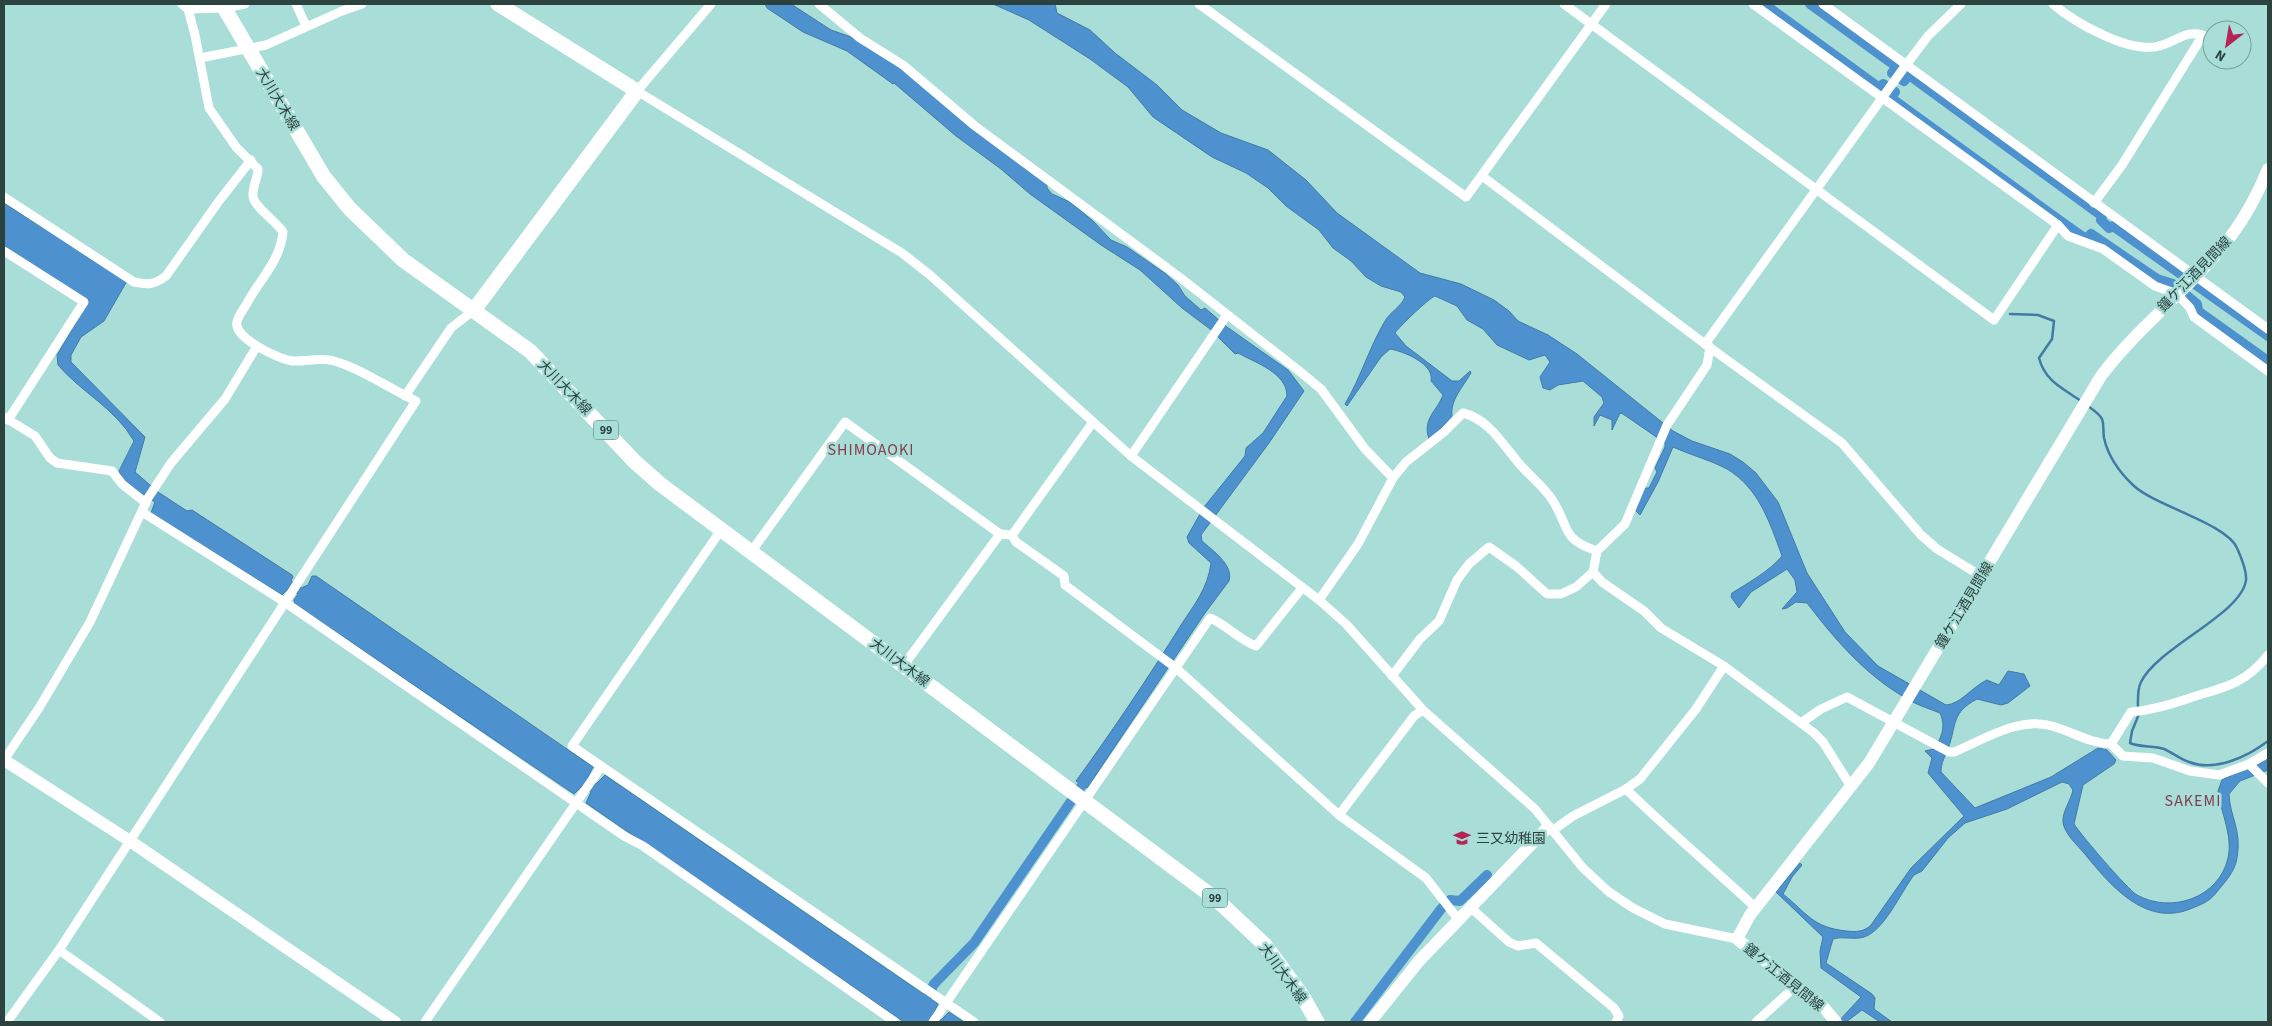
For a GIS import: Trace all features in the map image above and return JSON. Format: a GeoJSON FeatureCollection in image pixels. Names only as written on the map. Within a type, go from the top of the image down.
{"type":"FeatureCollection","features":[{"type":"Feature","properties":{"kind":"main road"},"geometry":{"type":"LineString","coordinates":[[474,310],[637,91],[498,4]]}},
{"type":"Feature","properties":{"kind":"main road","name":"大川大木線"},"geometry":{"type":"LineString","coordinates":[[223,6],[324,177],[350,209],[403,260],[530,351],[635,462],[721,530],[1217,900],[1265,945],[1303,997],[1316,1022]]}},
{"type":"Feature","properties":{"kind":"main road","name":"鐘ケ江酒見間線"},"geometry":{"type":"LineString","coordinates":[[1836,1022],[1820,1003],[1763,957],[1737,939],[1756,908],[1869,763],[2101,376],[2122,347],[2194,277],[2232,234],[2268,169]]}},
{"type":"Feature","properties":{"kind":"main road"},"geometry":{"type":"LineString","coordinates":[[4,760],[130,841],[395,1022]]}},
{"type":"Feature","properties":{"kind":"main road"},"geometry":{"type":"LineString","coordinates":[[1370,1022],[1419,961],[1458,919],[1550,829]]}},
{"type":"Feature","properties":{"kind":"street"},"geometry":{"type":"LineString","coordinates":[[7,1022],[59,950],[416,401],[335,361],[291,361],[257,346],[242,336],[237,330],[236,322],[255,288],[274,262],[283,232],[278,224],[254,202],[253,195],[258,168],[241,152],[212,114],[200,58],[185,6],[245,4]]}},
{"type":"Feature","properties":{"kind":"street"},"geometry":{"type":"LineString","coordinates":[[296,4],[306,26]]}},
{"type":"Feature","properties":{"kind":"street"},"geometry":{"type":"LineString","coordinates":[[200,58],[266,45],[306,26],[362,4]]}},
{"type":"Feature","properties":{"kind":"street"},"geometry":{"type":"LineString","coordinates":[[711,4],[637,91],[902,253],[930,275],[1131,456],[1319,600],[1346,624],[1423,710],[1534,809],[1583,868],[1609,892],[1633,908],[1665,924],[1737,939]]}},
{"type":"Feature","properties":{"kind":"street"},"geometry":{"type":"LineString","coordinates":[[820,4],[855,34],[904,65],[975,126],[1320,389],[1365,449],[1393,478]]}},
{"type":"Feature","properties":{"kind":"street"},"geometry":{"type":"LineString","coordinates":[[1199,4],[1466,197],[1606,4]]}},
{"type":"Feature","properties":{"kind":"street"},"geometry":{"type":"LineString","coordinates":[[1564,4],[1994,320],[2058,225]]}},
{"type":"Feature","properties":{"kind":"street"},"geometry":{"type":"LineString","coordinates":[[1753,4],[2058,225],[2068,236],[2103,249],[2155,286],[2178,292],[2194,317],[2268,371]]}},
{"type":"Feature","properties":{"kind":"street"},"geometry":{"type":"LineString","coordinates":[[1823,4],[1905,67],[2268,330]]}},
{"type":"Feature","properties":{"kind":"street"},"geometry":{"type":"LineString","coordinates":[[1392,676],[1420,639],[1439,621],[1458,580],[1469,564],[1489,547],[1516,566],[1547,594],[1561,594],[1576,587],[1593,572],[1597,550],[1625,524],[1668,425],[1706,365],[1707,346],[1816,189],[1928,36],[1961,4]]}},
{"type":"Feature","properties":{"kind":"street"},"geometry":{"type":"LineString","coordinates":[[2053,4],[2093,32],[2146,48],[2160,46],[2191,32],[2203,35],[2122,164],[2094,203]]}},
{"type":"Feature","properties":{"kind":"street"},"geometry":{"type":"LineString","coordinates":[[4,197],[134,282],[147,285],[157,283],[166,276],[218,201],[251,160]]}},
{"type":"Feature","properties":{"kind":"street"},"geometry":{"type":"LineString","coordinates":[[1482,176],[1707,346],[1842,443],[1921,535],[1937,549],[1981,576]]}},
{"type":"Feature","properties":{"kind":"street"},"geometry":{"type":"LineString","coordinates":[[4,251],[84,302],[6,418],[35,436],[50,458],[57,463],[112,471],[122,484],[146,503]]}},
{"type":"Feature","properties":{"kind":"street"},"geometry":{"type":"LineString","coordinates":[[405,396],[451,328],[474,310]]}},
{"type":"Feature","properties":{"kind":"street"},"geometry":{"type":"LineString","coordinates":[[1131,456],[1225,317]]}},
{"type":"Feature","properties":{"kind":"street"},"geometry":{"type":"LineString","coordinates":[[4,760],[39,708],[90,622],[146,503],[171,463],[225,399],[257,346]]}},
{"type":"Feature","properties":{"kind":"street"},"geometry":{"type":"LineString","coordinates":[[1319,600],[1358,544],[1393,478],[1406,462],[1444,432],[1463,413],[1472,415],[1489,428],[1541,486],[1553,500],[1570,537],[1584,546],[1597,550]]}},
{"type":"Feature","properties":{"kind":"street"},"geometry":{"type":"LineString","coordinates":[[751,552],[845,422],[1000,534],[1012,535]]}},
{"type":"Feature","properties":{"kind":"street"},"geometry":{"type":"LineString","coordinates":[[1012,535],[1093,422]]}},
{"type":"Feature","properties":{"kind":"street"},"geometry":{"type":"LineString","coordinates":[[142,512],[287,601],[895,1022]]}},
{"type":"Feature","properties":{"kind":"street"},"geometry":{"type":"LineString","coordinates":[[721,530],[572,746],[944,1004],[974,1022]]}},
{"type":"Feature","properties":{"kind":"street"},"geometry":{"type":"LineString","coordinates":[[904,665],[1000,534]]}},
{"type":"Feature","properties":{"kind":"street"},"geometry":{"type":"LineString","coordinates":[[1012,535],[1016,542],[1064,576],[1065,586],[1176,668],[1339,815],[1426,878],[1458,919]]}},
{"type":"Feature","properties":{"kind":"street"},"geometry":{"type":"LineString","coordinates":[[1593,572],[1602,582],[1644,610],[1661,628],[1724,666],[1801,723],[1823,742],[1850,785]]}},
{"type":"Feature","properties":{"kind":"street"},"geometry":{"type":"LineString","coordinates":[[933,1022],[1086,802],[1210,618],[1224,624],[1247,643],[1256,646],[1260,644],[1302,588]]}},
{"type":"Feature","properties":{"kind":"street"},"geometry":{"type":"LineString","coordinates":[[2110,744],[2131,712],[2161,708],[2228,687],[2250,674],[2268,654]]}},
{"type":"Feature","properties":{"kind":"street"},"geometry":{"type":"LineString","coordinates":[[1550,829],[1626,789],[1644,775],[1711,689],[1724,666]]}},
{"type":"Feature","properties":{"kind":"street"},"geometry":{"type":"LineString","coordinates":[[1801,723],[1822,709],[1847,697],[1949,752],[1954,752],[2020,725],[2040,723],[2099,743],[2110,744],[2123,756],[2153,758],[2190,771],[2207,774],[2219,775],[2249,764],[2268,753]]}},
{"type":"Feature","properties":{"kind":"street"},"geometry":{"type":"LineString","coordinates":[[1339,815],[1414,716],[1423,710]]}},
{"type":"Feature","properties":{"kind":"street"},"geometry":{"type":"LineString","coordinates":[[2249,764],[2268,783]]}},
{"type":"Feature","properties":{"kind":"street"},"geometry":{"type":"LineString","coordinates":[[426,1022],[601,767]]}},
{"type":"Feature","properties":{"kind":"street"},"geometry":{"type":"LineString","coordinates":[[1626,789],[1673,835],[1714,868],[1756,908]]}},
{"type":"Feature","properties":{"kind":"street"},"geometry":{"type":"LineString","coordinates":[[1471,908],[1509,942],[1518,946],[1536,943],[1614,1008],[1619,1016],[1616,1022]]}},
{"type":"Feature","properties":{"kind":"street"},"geometry":{"type":"LineString","coordinates":[[59,950],[160,1022]]}},
{"type":"Feature","properties":{"kind":"street"},"geometry":{"type":"LineString","coordinates":[[1756,1022],[1797,985]]}},
{"type":"Feature","properties":{"kind":"water"},"geometry":{"type":"Polygon","coordinates":[[[765,4],[791,4],[831,30],[854,38],[902,69],[976,132],[1047,183],[1047,188],[1052,194],[1070,202],[1093,221],[1111,240],[1127,247],[1166,274],[1178,285],[1185,296],[1201,310],[1205,308],[1227,327],[1288,370],[1304,391],[1269,443],[1201,535],[1202,541],[1225,564],[1230,575],[1229,581],[1205,613],[1087,788],[1076,781],[1156,665],[1204,588],[1211,563],[1189,543],[1187,537],[1204,507],[1245,456],[1246,448],[1263,433],[1287,396],[1286,388],[1282,381],[1269,370],[1238,353],[1235,354],[1210,329],[1182,308],[1140,270],[1101,245],[1030,194],[1001,169],[956,136],[894,83],[847,51],[803,32],[767,8],[765,4]]]}},
{"type":"Feature","properties":{"kind":"water"},"geometry":{"type":"Polygon","coordinates":[[[993,4],[1055,4],[1057,13],[1090,30],[1115,53],[1157,85],[1182,110],[1221,133],[1268,150],[1306,180],[1337,213],[1420,273],[1461,284],[1494,300],[1509,311],[1518,321],[1548,335],[1577,354],[1673,431],[1692,441],[1730,454],[1743,462],[1756,473],[1778,502],[1807,573],[1845,632],[1878,666],[1946,705],[1957,702],[1987,680],[1999,685],[2008,671],[2024,674],[2030,686],[2008,703],[2001,705],[1977,699],[1963,709],[1956,720],[1948,749],[1942,762],[1941,772],[1975,808],[2051,777],[2098,748],[2107,750],[2116,760],[2114,764],[2083,785],[2074,824],[2104,861],[2137,895],[2150,901],[2178,902],[2192,899],[2204,892],[2215,883],[2223,872],[2228,858],[2229,841],[2218,791],[2222,780],[2268,757],[2268,770],[2240,781],[2229,794],[2237,831],[2238,848],[2236,863],[2229,877],[2210,899],[2190,909],[2174,913],[2158,912],[2144,908],[2117,890],[2068,835],[2063,818],[2073,790],[2069,784],[2062,782],[2007,809],[1965,823],[1948,838],[1922,871],[1914,875],[1892,910],[1878,927],[1864,937],[1833,939],[1826,963],[1872,994],[1875,998],[1874,1009],[1892,1022],[1880,1022],[1862,1010],[1846,1022],[1838,1022],[1861,997],[1821,968],[1820,951],[1823,937],[1776,892],[1800,863],[1802,865],[1792,877],[1783,894],[1811,919],[1825,926],[1846,931],[1863,930],[1871,925],[1911,868],[1964,816],[1928,773],[1932,758],[1925,751],[1934,749],[1941,736],[1943,722],[1940,713],[1911,701],[1880,681],[1841,645],[1807,603],[1796,602],[1782,609],[1797,592],[1795,580],[1787,569],[1751,592],[1739,608],[1731,597],[1732,593],[1766,571],[1782,556],[1762,507],[1738,477],[1721,466],[1673,447],[1658,482],[1640,515],[1635,510],[1644,488],[1649,488],[1657,472],[1655,468],[1665,443],[1620,413],[1612,430],[1612,420],[1600,415],[1594,426],[1594,417],[1604,403],[1602,397],[1583,381],[1558,385],[1550,390],[1543,388],[1540,377],[1550,362],[1545,355],[1529,360],[1497,345],[1483,329],[1467,320],[1457,306],[1435,296],[1414,313],[1395,333],[1406,346],[1452,381],[1459,381],[1470,371],[1471,373],[1455,399],[1452,416],[1433,437],[1429,439],[1427,426],[1443,395],[1431,381],[1428,369],[1417,359],[1402,352],[1390,349],[1381,357],[1347,406],[1345,404],[1379,331],[1387,318],[1401,304],[1405,297],[1401,292],[1381,286],[1366,277],[1351,261],[1333,248],[1319,230],[1286,206],[1268,188],[1246,173],[1212,157],[1153,117],[1128,87],[1090,59],[1029,20],[993,4]]]}},
{"type":"Feature","properties":{"kind":"water"},"geometry":{"type":"Polygon","coordinates":[[[4,203],[127,281],[104,321],[81,337],[71,355],[71,362],[145,437],[135,472],[158,492],[187,511],[192,510],[292,575],[291,581],[301,588],[308,585],[312,576],[316,576],[593,767],[588,777],[596,784],[605,775],[938,1004],[933,1015],[941,1020],[949,1012],[964,1022],[904,1022],[586,803],[591,792],[582,786],[574,794],[295,604],[294,600],[298,594],[289,588],[282,595],[151,513],[155,502],[147,497],[146,499],[123,481],[119,471],[134,441],[126,429],[108,410],[58,365],[57,355],[89,301],[4,246],[4,203]]]}},
{"type":"Feature","properties":{"kind":"waterway"},"geometry":{"type":"LineString","coordinates":[[1764,4],[1881,89],[1883,84],[1895,92],[1891,98],[2086,239],[2091,234],[2157,279],[2173,284],[2197,304],[2198,311],[2268,361]]}},
{"type":"Feature","properties":{"kind":"waterway"},"geometry":{"type":"LineString","coordinates":[[1810,4],[1897,67],[1892,73],[1904,81],[1909,75],[2102,216],[2101,220],[2109,228],[2113,226],[2268,336]]}},
{"type":"Feature","properties":{"kind":"waterway"},"geometry":{"type":"LineString","coordinates":[[2010,314],[2038,315],[2054,321],[2052,339],[2039,358],[2045,373],[2061,388],[2081,401]]}},
{"type":"Feature","properties":{"kind":"waterway"},"geometry":{"type":"LineString","coordinates":[[2088,406],[2101,417],[2108,451],[2119,470],[2129,481],[2158,501],[2206,523],[2231,539],[2237,548],[2246,572],[2246,580],[2241,593],[2230,605],[2150,669],[2140,685],[2138,709]]}},
{"type":"Feature","properties":{"kind":"waterway"},"geometry":{"type":"LineString","coordinates":[[2139,714],[2132,731],[2130,743],[2164,749],[2186,761],[2199,765],[2220,764],[2230,761],[2241,757],[2268,741]]}},
{"type":"Feature","properties":{"kind":"waterway"},"geometry":{"type":"LineString","coordinates":[[915,1022],[934,984],[974,943],[1089,775]]}},
{"type":"Feature","properties":{"kind":"waterway"},"geometry":{"type":"LineString","coordinates":[[1355,1022],[1441,909],[1450,900],[1460,901],[1487,875]]}},
{"type":"Feature","properties":{"kind":"place","name":"三又幼稚園"},"geometry":{"type":"Point","coordinates":[1462,838]}},
{"type":"Feature","properties":{"kind":"district","name":"SHIMOAOKI"},"geometry":{"type":"Point","coordinates":[871,449]}},
{"type":"Feature","properties":{"kind":"district","name":"SAKEMI"},"geometry":{"type":"Point","coordinates":[2193,800]}}]}
